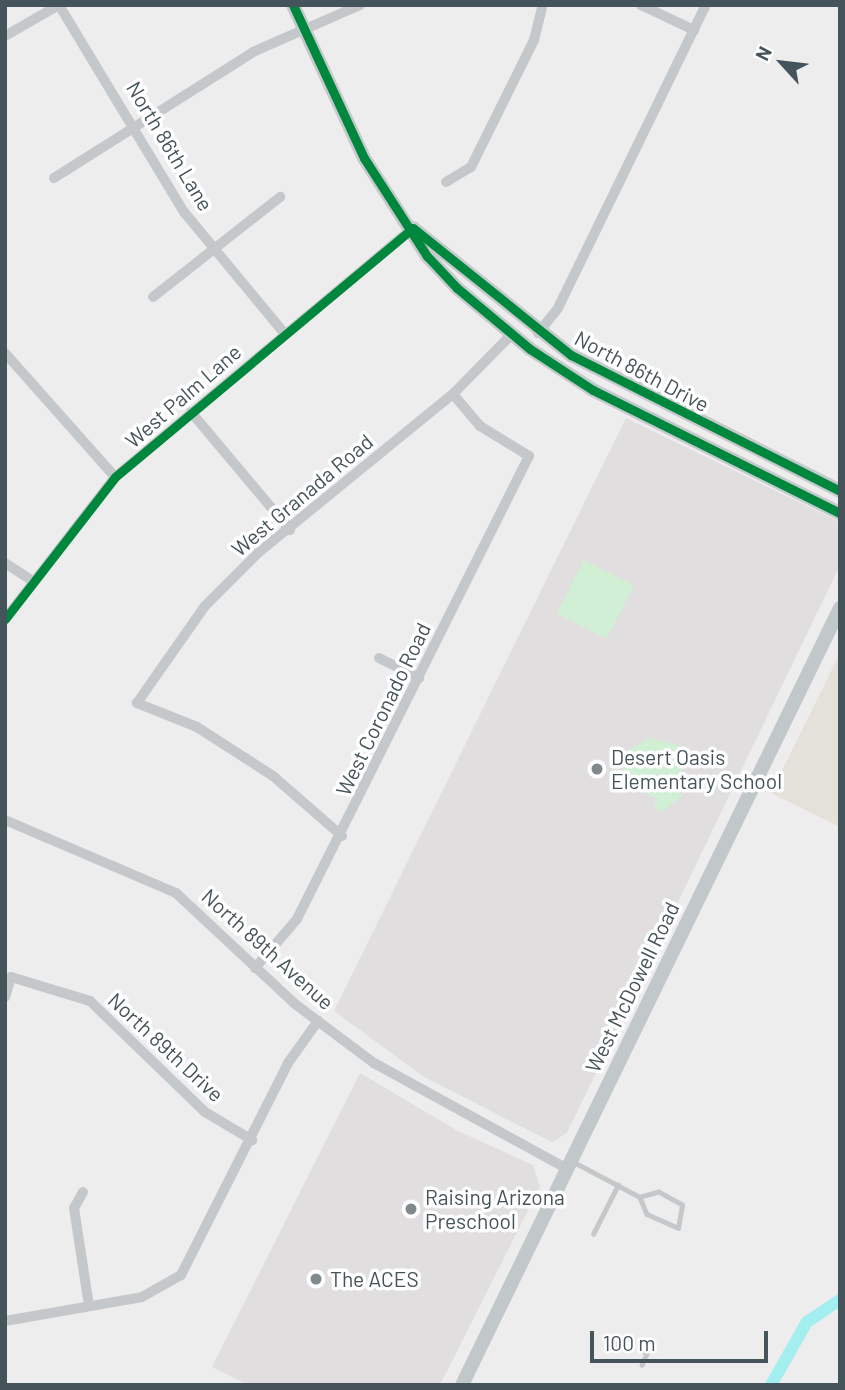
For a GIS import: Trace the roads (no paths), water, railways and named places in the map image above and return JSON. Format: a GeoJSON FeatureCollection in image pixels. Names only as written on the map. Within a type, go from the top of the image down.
{"type":"FeatureCollection","features":[{"type":"Feature","properties":{"kind":"main road","name":"West McDowell Road"},"geometry":{"type":"LineString","coordinates":[[462,1385],[840,608]]}},
{"type":"Feature","properties":{"kind":"street"},"geometry":{"type":"LineString","coordinates":[[5,36],[59,5]]}},
{"type":"Feature","properties":{"kind":"street","name":"North 86th Lane"},"geometry":{"type":"LineString","coordinates":[[59,5],[135,122],[184,212],[284,334]]}},
{"type":"Feature","properties":{"kind":"street","name":"North 86th Drive"},"geometry":{"type":"LineString","coordinates":[[293,5],[338,112],[413,228],[427,256],[512,334],[575,380],[840,513]]}},
{"type":"Feature","properties":{"kind":"street"},"geometry":{"type":"LineString","coordinates":[[54,178],[135,122],[302,30],[360,5]]}},
{"type":"Feature","properties":{"kind":"street"},"geometry":{"type":"LineString","coordinates":[[446,183],[471,167],[534,40],[543,5]]}},
{"type":"Feature","properties":{"kind":"street"},"geometry":{"type":"LineString","coordinates":[[640,5],[694,30]]}},
{"type":"Feature","properties":{"kind":"street"},"geometry":{"type":"LineString","coordinates":[[538,333],[558,308],[706,5]]}},
{"type":"Feature","properties":{"kind":"street"},"geometry":{"type":"LineString","coordinates":[[153,297],[280,197]]}},
{"type":"Feature","properties":{"kind":"street","name":"North 86th Drive"},"geometry":{"type":"LineString","coordinates":[[413,228],[439,243],[538,333],[586,364],[840,491]]}},
{"type":"Feature","properties":{"kind":"street","name":"West Palm Lane"},"geometry":{"type":"LineString","coordinates":[[5,619],[30,579],[115,477],[413,228]]}},
{"type":"Feature","properties":{"kind":"street","name":"West Granada Road"},"geometry":{"type":"LineString","coordinates":[[342,836],[273,776],[197,727],[137,704],[205,606],[290,530],[453,394],[512,334]]}},
{"type":"Feature","properties":{"kind":"street"},"geometry":{"type":"LineString","coordinates":[[5,353],[115,477]]}},
{"type":"Feature","properties":{"kind":"street"},"geometry":{"type":"LineString","coordinates":[[575,380],[586,364]]}},
{"type":"Feature","properties":{"kind":"street","name":"West Coronado Road"},"geometry":{"type":"LineString","coordinates":[[255,968],[290,931],[342,836],[529,456],[480,426],[453,394]]}},
{"type":"Feature","properties":{"kind":"street"},"geometry":{"type":"LineString","coordinates":[[191,412],[290,530]]}},
{"type":"Feature","properties":{"kind":"street"},"geometry":{"type":"LineString","coordinates":[[5,563],[30,579]]}},
{"type":"Feature","properties":{"kind":"street"},"geometry":{"type":"LineString","coordinates":[[379,658],[419,678]]}},
{"type":"Feature","properties":{"kind":"street","name":"North 89th Avenue"},"geometry":{"type":"LineString","coordinates":[[5,820],[137,871],[176,893],[255,968],[318,1021],[435,1101],[570,1165]]}},
{"type":"Feature","properties":{"kind":"street","name":"North 89th Drive"},"geometry":{"type":"LineString","coordinates":[[5,997],[11,976],[90,1001],[205,1112],[252,1140]]}},
{"type":"Feature","properties":{"kind":"street"},"geometry":{"type":"LineString","coordinates":[[5,1321],[157,1292],[188,1265],[288,1063],[318,1021]]}},
{"type":"Feature","properties":{"kind":"street"},"geometry":{"type":"LineString","coordinates":[[83,1192],[74,1208],[89,1306]]}},
{"type":"Feature","properties":{"kind":"lane"},"geometry":{"type":"LineString","coordinates":[[570,1165],[640,1197],[647,1214],[678,1228],[686,1215],[682,1205],[659,1192],[640,1197]]}},
{"type":"Feature","properties":{"kind":"lane"},"geometry":{"type":"LineString","coordinates":[[593,1234],[618,1185]]}},
{"type":"Feature","properties":{"kind":"lane"},"geometry":{"type":"LineString","coordinates":[[608,1348],[624,1340]]}},
{"type":"Feature","properties":{"kind":"lane"},"geometry":{"type":"LineString","coordinates":[[641,1348],[647,1354],[642,1366]]}},
{"type":"Feature","properties":{"kind":"waterway"},"geometry":{"type":"LineString","coordinates":[[771,1385],[807,1322],[840,1300]]}},
{"type":"Feature","properties":{"kind":"place","name":"Desert Oasis Elementary School"},"geometry":{"type":"Point","coordinates":[597,769]}},
{"type":"Feature","properties":{"kind":"place","name":"Raising Arizona Preschool"},"geometry":{"type":"Point","coordinates":[411,1209]}},
{"type":"Feature","properties":{"kind":"place","name":"The ACES"},"geometry":{"type":"Point","coordinates":[316,1279]}}]}
